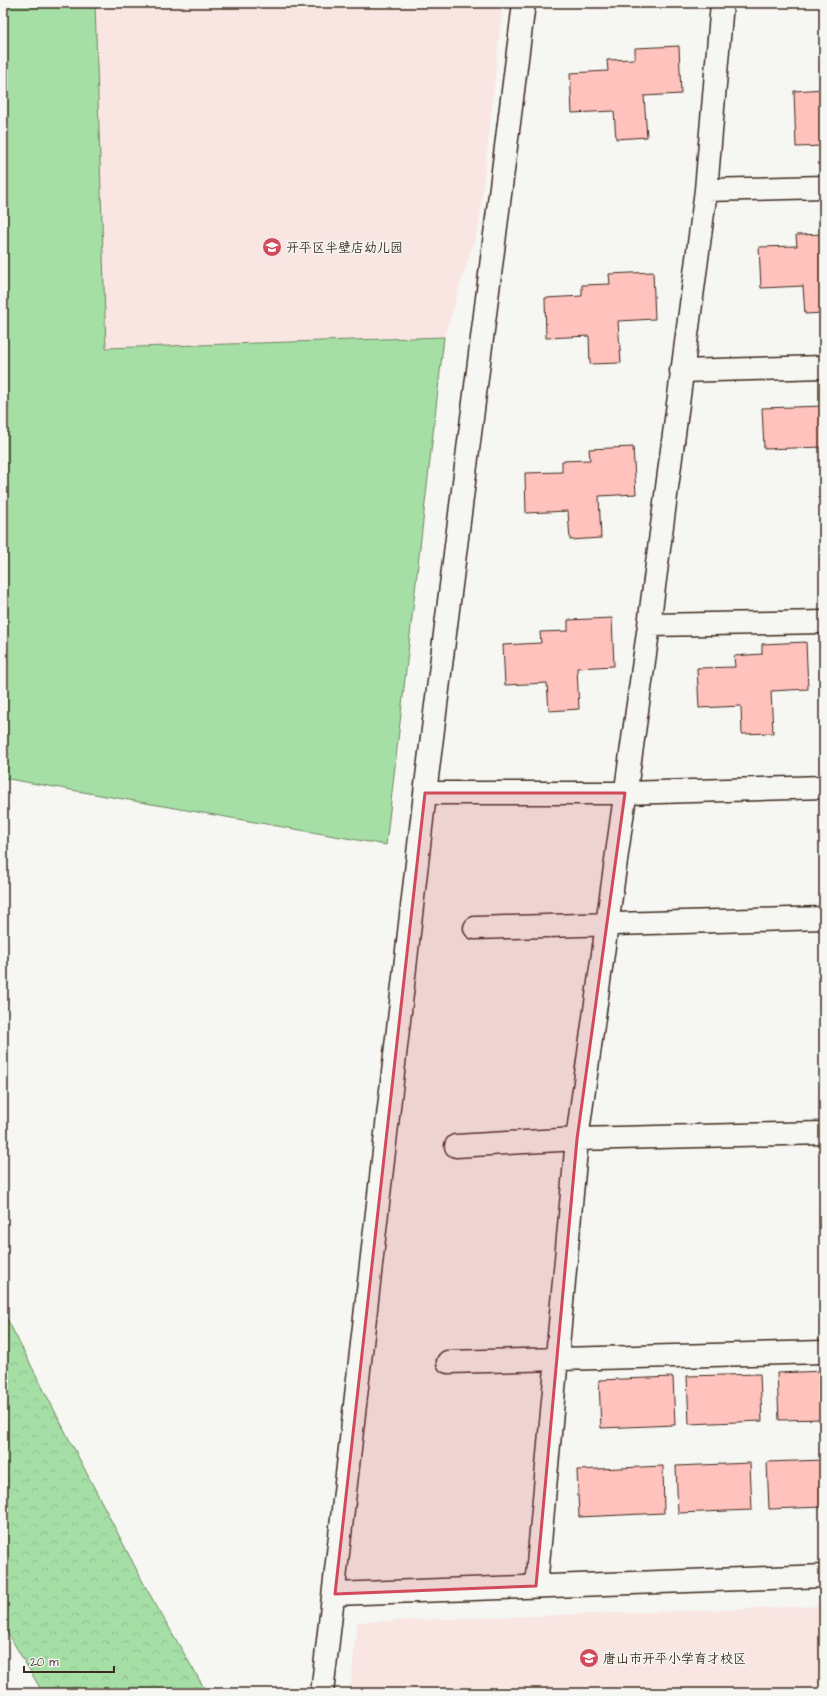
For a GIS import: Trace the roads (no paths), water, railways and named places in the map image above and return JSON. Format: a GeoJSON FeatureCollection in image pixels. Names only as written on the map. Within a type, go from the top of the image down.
{"type":"FeatureCollection","features":[{"type":"Feature","properties":{"kind":"street"},"geometry":{"type":"LineString","coordinates":[[322,1693],[425,793],[524,3]]}},
{"type":"Feature","properties":{"kind":"street"},"geometry":{"type":"LineString","coordinates":[[536,1586],[577,1139],[649,625],[681,371],[706,190],[722,3]]}},
{"type":"Feature","properties":{"kind":"street"},"geometry":{"type":"LineString","coordinates":[[706,190],[824,187]]}},
{"type":"Feature","properties":{"kind":"street"},"geometry":{"type":"LineString","coordinates":[[681,371],[824,367]]}},
{"type":"Feature","properties":{"kind":"street"},"geometry":{"type":"LineString","coordinates":[[649,625],[824,622]]}},
{"type":"Feature","properties":{"kind":"street"},"geometry":{"type":"LineString","coordinates":[[425,793],[625,793],[824,787]]}},
{"type":"Feature","properties":{"kind":"street"},"geometry":{"type":"LineString","coordinates":[[475,928],[824,918]]}},
{"type":"Feature","properties":{"kind":"street"},"geometry":{"type":"LineString","coordinates":[[456,1146],[577,1139],[824,1133]]}},
{"type":"Feature","properties":{"kind":"street"},"geometry":{"type":"LineString","coordinates":[[448,1362],[824,1352]]}},
{"type":"Feature","properties":{"kind":"street"},"geometry":{"type":"LineString","coordinates":[[334,1594],[824,1576]]}},
{"type":"Feature","properties":{"kind":"place","name":"开平区半壁店幼儿园"},"geometry":{"type":"Point","coordinates":[272,247]}},
{"type":"Feature","properties":{"kind":"place","name":"唐山市开平小学育才校区"},"geometry":{"type":"Point","coordinates":[589,1658]}}]}
